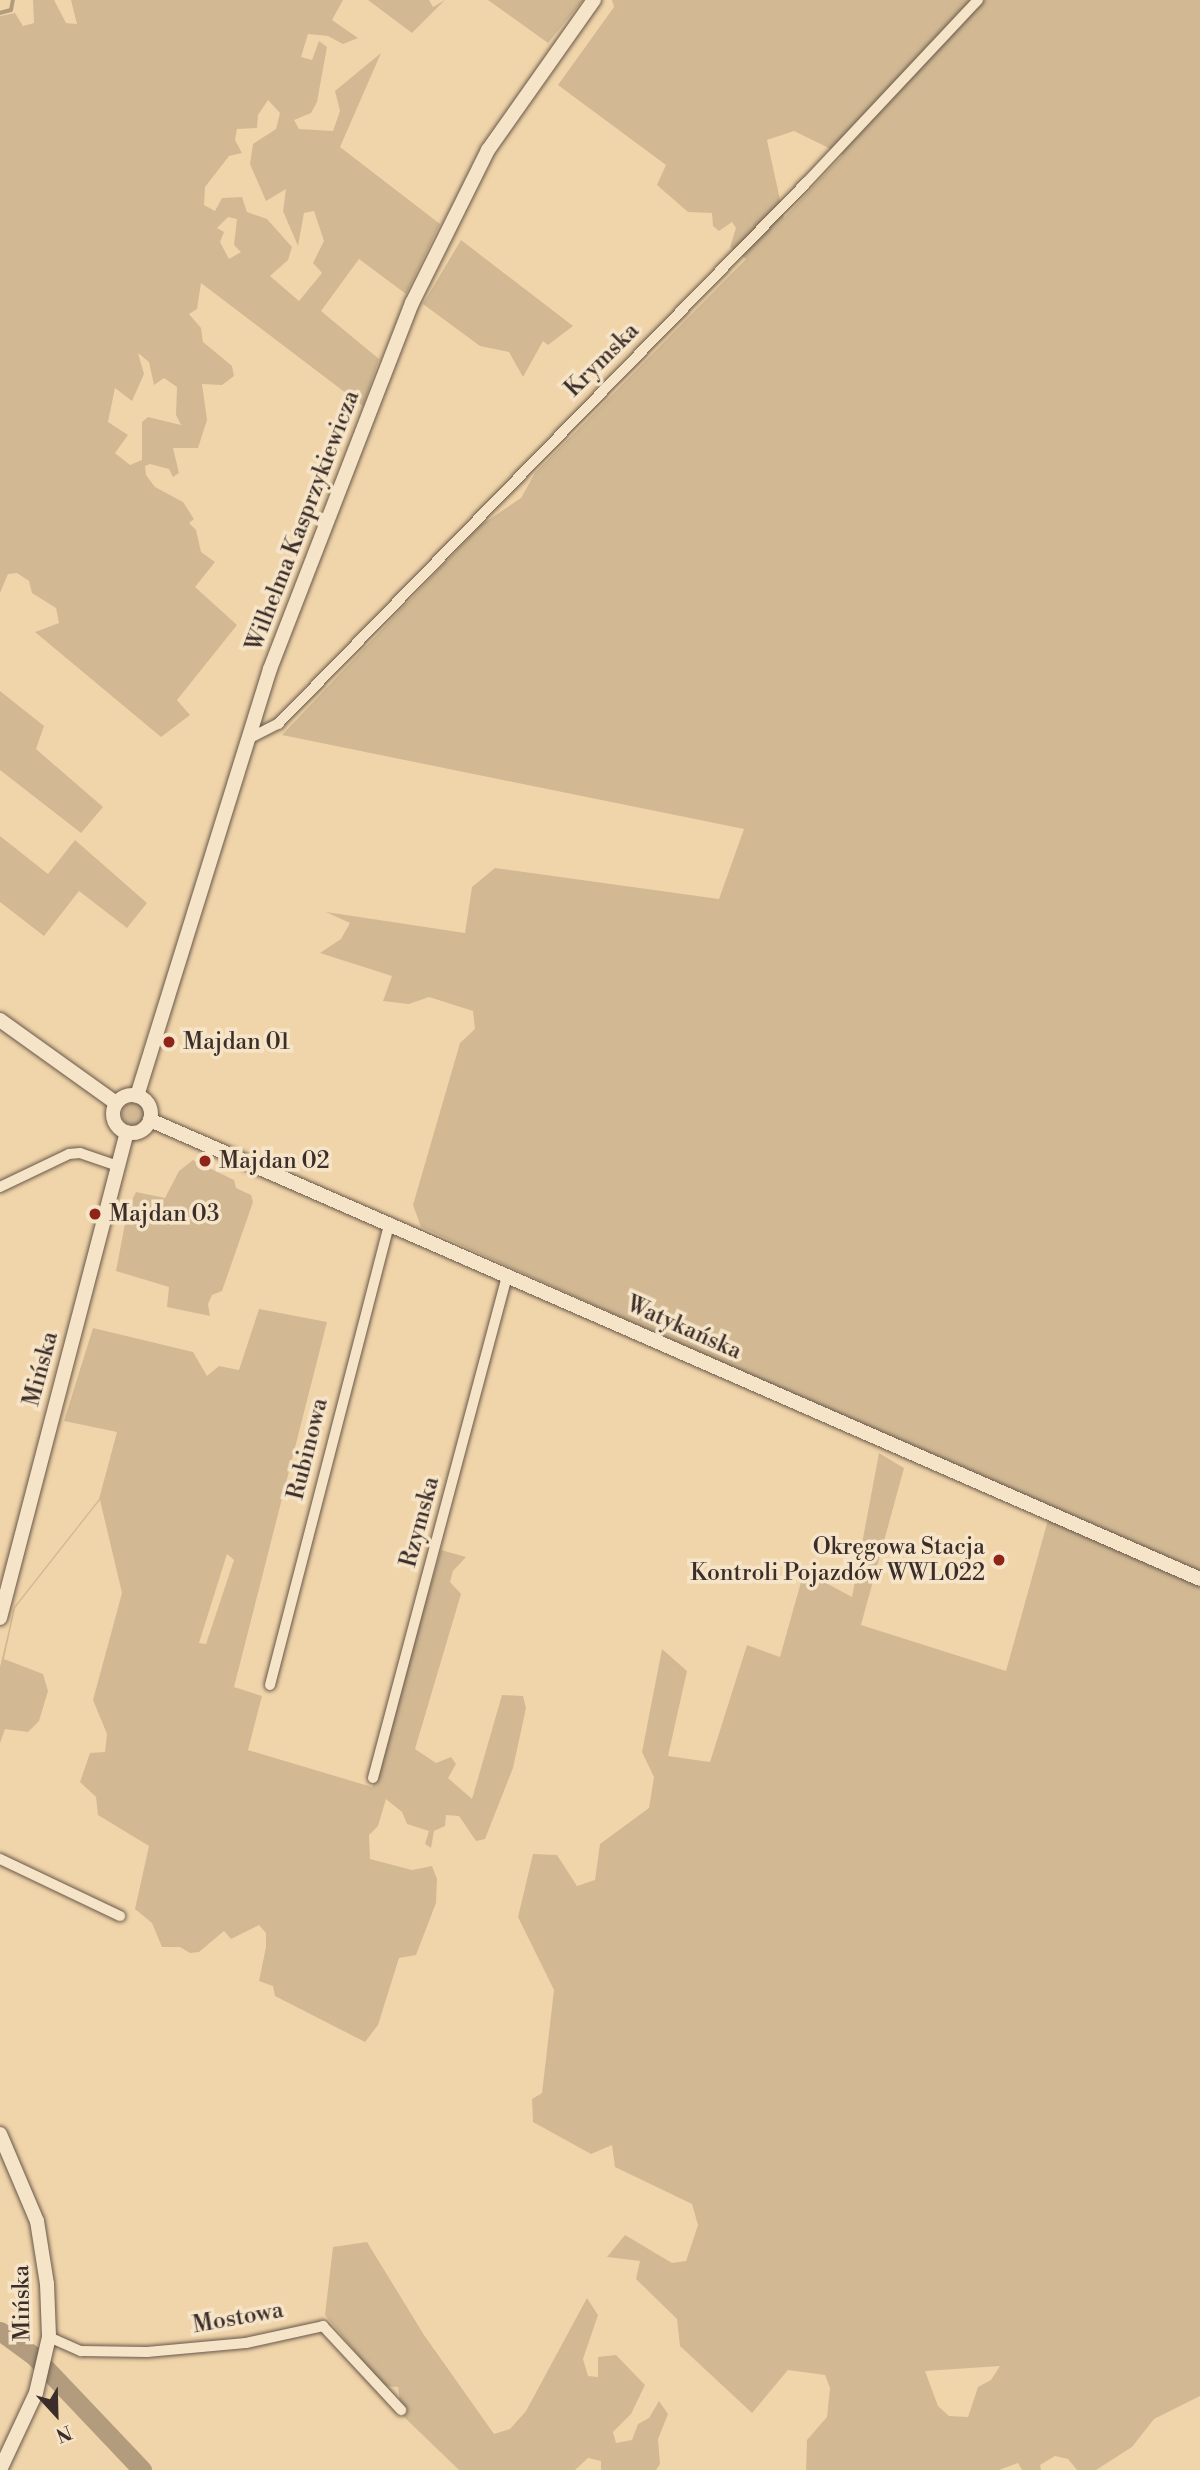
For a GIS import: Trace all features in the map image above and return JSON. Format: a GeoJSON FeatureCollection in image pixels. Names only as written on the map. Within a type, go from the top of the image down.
{"type":"FeatureCollection","features":[{"type":"Feature","properties":{"kind":"street","name":"Wilhelma Kasprzykiewicza"},"geometry":{"type":"LineString","coordinates":[[137,1096],[285,628],[435,251],[508,118],[594,0]]}},
{"type":"Feature","properties":{"kind":"street","name":"Krymska"},"geometry":{"type":"LineString","coordinates":[[248,739],[278,724],[807,183],[978,0]]}},
{"type":"Feature","properties":{"kind":"street"},"geometry":{"type":"LineString","coordinates":[[0,1020],[116,1103]]}},
{"type":"Feature","properties":{"kind":"street"},"geometry":{"type":"LineString","coordinates":[[126,1096],[137,1096],[150,1108],[150,1120],[141,1131],[127,1132],[113,1117],[116,1103],[126,1096]]}},
{"type":"Feature","properties":{"kind":"street","name":"Watykańska"},"geometry":{"type":"LineString","coordinates":[[150,1120],[1200,1579]]}},
{"type":"Feature","properties":{"kind":"street","name":"Mińska"},"geometry":{"type":"LineString","coordinates":[[0,1618],[127,1132]]}},
{"type":"Feature","properties":{"kind":"street"},"geometry":{"type":"LineString","coordinates":[[0,1187],[69,1154],[79,1153],[118,1166]]}},
{"type":"Feature","properties":{"kind":"street","name":"Rubinowa"},"geometry":{"type":"LineString","coordinates":[[270,1685],[389,1225]]}},
{"type":"Feature","properties":{"kind":"street","name":"Rzymska"},"geometry":{"type":"LineString","coordinates":[[373,1778],[507,1276]]}},
{"type":"Feature","properties":{"kind":"street"},"geometry":{"type":"LineString","coordinates":[[0,1858],[120,1916]]}},
{"type":"Feature","properties":{"kind":"street","name":"Mińska"},"geometry":{"type":"LineString","coordinates":[[0,2134],[37,2221],[47,2284],[48,2344],[36,2393],[2,2464]]}},
{"type":"Feature","properties":{"kind":"street","name":"Mostowa"},"geometry":{"type":"LineString","coordinates":[[48,2344],[81,2350],[147,2352],[246,2343],[323,2326],[401,2410]]}},
{"type":"Feature","properties":{"kind":"shaded area"},"geometry":{"type":"Polygon","coordinates":[[[33,0],[54,0],[66,23],[77,24],[71,0],[343,0],[332,20],[358,38],[343,44],[328,36],[308,34],[301,57],[312,60],[319,41],[327,47],[317,102],[311,113],[294,120],[299,129],[333,131],[340,111],[335,91],[381,53],[340,147],[440,224],[406,294],[359,259],[321,311],[379,359],[363,406],[201,283],[197,309],[189,314],[201,328],[203,342],[232,366],[234,376],[222,385],[202,384],[207,420],[198,448],[173,448],[179,473],[173,477],[169,469],[150,464],[145,466],[146,475],[155,487],[183,502],[194,519],[189,523],[196,530],[201,552],[215,562],[195,587],[237,625],[177,700],[190,715],[161,737],[35,632],[59,623],[56,608],[32,593],[29,581],[17,573],[8,574],[0,593],[0,16],[15,13],[23,26],[34,23],[33,0]],[[268,100],[258,115],[257,128],[237,129],[235,140],[242,153],[229,156],[205,187],[204,205],[215,211],[222,198],[242,197],[247,212],[267,219],[292,247],[288,260],[270,276],[299,301],[322,273],[313,263],[324,241],[314,211],[304,213],[298,246],[283,211],[286,189],[266,201],[250,164],[253,144],[276,129],[280,113],[268,100]],[[228,217],[217,228],[224,232],[220,242],[229,259],[241,252],[234,245],[237,219],[228,217]],[[138,353],[144,374],[132,401],[115,388],[108,422],[128,435],[115,453],[130,465],[142,460],[142,422],[148,417],[181,425],[176,415],[177,387],[164,378],[154,385],[149,362],[138,353]]]}},
{"type":"Feature","properties":{"kind":"shaded area"},"geometry":{"type":"Polygon","coordinates":[[[368,0],[429,0],[433,7],[445,0],[412,33],[368,0]]]}},
{"type":"Feature","properties":{"kind":"shaded area"},"geometry":{"type":"Polygon","coordinates":[[[488,0],[583,0],[548,43],[488,0]]]}},
{"type":"Feature","properties":{"kind":"shaded area"},"geometry":{"type":"Polygon","coordinates":[[[612,0],[1200,0],[1200,2396],[1154,2419],[1132,2447],[1096,2470],[1077,2470],[1068,2459],[1055,2456],[1040,2465],[1041,2470],[1022,2470],[1018,2463],[999,2470],[806,2470],[807,2440],[827,2417],[830,2388],[825,2375],[788,2370],[752,2413],[680,2346],[677,2319],[636,2279],[640,2261],[607,2257],[625,2235],[672,2263],[686,2261],[698,2225],[692,2204],[615,2167],[612,2145],[591,2154],[533,2122],[532,2099],[542,2093],[554,1990],[518,1917],[533,1854],[557,1855],[577,1886],[595,1880],[600,1844],[649,1808],[654,1777],[642,1752],[662,1649],[687,1671],[668,1756],[710,1762],[747,1645],[780,1657],[804,1571],[852,1597],[879,1453],[904,1468],[861,1625],[1006,1671],[1048,1520],[809,1402],[421,1227],[413,1205],[460,1043],[475,1029],[473,1011],[429,997],[409,1004],[383,1001],[392,976],[320,953],[341,939],[350,923],[326,912],[465,933],[472,887],[495,868],[719,899],[744,829],[282,735],[481,525],[521,498],[535,473],[746,259],[730,247],[736,228],[732,222],[719,231],[713,226],[712,213],[688,212],[657,185],[666,165],[558,85],[614,7],[612,0]],[[794,131],[767,140],[784,218],[843,155],[794,131]],[[1000,2366],[925,2371],[938,2406],[949,2416],[968,2417],[978,2387],[991,2380],[1000,2366]]]}},
{"type":"Feature","properties":{"kind":"shaded area"},"geometry":{"type":"Polygon","coordinates":[[[461,240],[573,326],[548,345],[543,341],[523,377],[509,352],[480,346],[423,304],[461,240]]]}},
{"type":"Feature","properties":{"kind":"shaded area"},"geometry":{"type":"Polygon","coordinates":[[[0,691],[44,726],[36,749],[103,807],[81,833],[0,770],[0,691]]]}},
{"type":"Feature","properties":{"kind":"shaded area"},"geometry":{"type":"Polygon","coordinates":[[[0,836],[48,874],[75,840],[147,903],[127,928],[79,891],[44,936],[0,902],[0,836]]]}},
{"type":"Feature","properties":{"kind":"shaded area"},"geometry":{"type":"Polygon","coordinates":[[[133,1103],[141,1106],[144,1114],[141,1122],[133,1125],[125,1122],[122,1114],[125,1106],[133,1103]]]}},
{"type":"Feature","properties":{"kind":"shaded area"},"geometry":{"type":"Polygon","coordinates":[[[193,1160],[234,1180],[236,1188],[251,1195],[253,1202],[222,1291],[212,1295],[208,1304],[210,1316],[167,1307],[169,1287],[116,1271],[128,1208],[136,1192],[165,1198],[179,1171],[193,1160]]]}},
{"type":"Feature","properties":{"kind":"shaded area"},"geometry":{"type":"Polygon","coordinates":[[[259,1309],[327,1322],[234,1687],[262,1696],[248,1750],[372,1787],[441,1550],[466,1557],[453,1571],[450,1582],[461,1594],[415,1749],[436,1763],[451,1757],[456,1764],[448,1778],[472,1799],[502,1695],[523,1696],[526,1708],[513,1768],[485,1839],[476,1841],[459,1816],[446,1815],[445,1826],[434,1831],[431,1848],[425,1844],[429,1831],[407,1824],[402,1812],[386,1799],[378,1826],[369,1835],[370,1859],[412,1870],[432,1866],[437,1879],[436,1903],[416,1955],[399,1958],[378,2025],[365,2042],[275,1996],[273,1986],[259,1981],[266,1933],[259,1925],[231,1939],[224,1931],[199,1952],[190,1953],[180,1947],[162,1947],[152,1923],[135,1909],[149,1846],[98,1815],[96,1797],[80,1782],[90,1753],[105,1752],[107,1734],[93,1700],[122,1593],[100,1500],[15,1608],[4,1659],[43,1674],[48,1691],[39,1721],[28,1732],[5,1729],[0,1743],[0,1667],[14,1607],[99,1499],[117,1432],[64,1421],[93,1328],[193,1352],[207,1376],[219,1366],[239,1370],[259,1309]],[[227,1554],[199,1643],[206,1644],[234,1560],[227,1554]]]}},
{"type":"Feature","properties":{"kind":"shaded area"},"geometry":{"type":"Polygon","coordinates":[[[367,2242],[424,2335],[494,2434],[510,2429],[526,2411],[587,2298],[598,2315],[583,2359],[588,2376],[598,2377],[598,2357],[616,2355],[645,2385],[631,2414],[613,2432],[616,2443],[632,2440],[638,2424],[649,2418],[659,2401],[668,2414],[658,2439],[660,2464],[656,2470],[601,2470],[601,2461],[588,2458],[575,2470],[459,2470],[402,2415],[398,2387],[384,2386],[325,2315],[333,2247],[367,2242]]]}},
{"type":"Feature","properties":{"kind":"waterway"},"geometry":{"type":"LineString","coordinates":[[0,13],[11,10],[13,0]]}},
{"type":"Feature","properties":{"kind":"waterway"},"geometry":{"type":"LineString","coordinates":[[0,2331],[34,2356],[142,2470]]}},
{"type":"Feature","properties":{"kind":"place","name":"Majdan 01"},"geometry":{"type":"Point","coordinates":[169,1042]}},
{"type":"Feature","properties":{"kind":"place","name":"Majdan 02"},"geometry":{"type":"Point","coordinates":[205,1161]}},
{"type":"Feature","properties":{"kind":"place","name":"Majdan 03"},"geometry":{"type":"Point","coordinates":[95,1214]}},
{"type":"Feature","properties":{"kind":"place","name":"Okręgowa Stacja Kontroli Pojazdów WWL022"},"geometry":{"type":"Point","coordinates":[999,1560]}}]}
